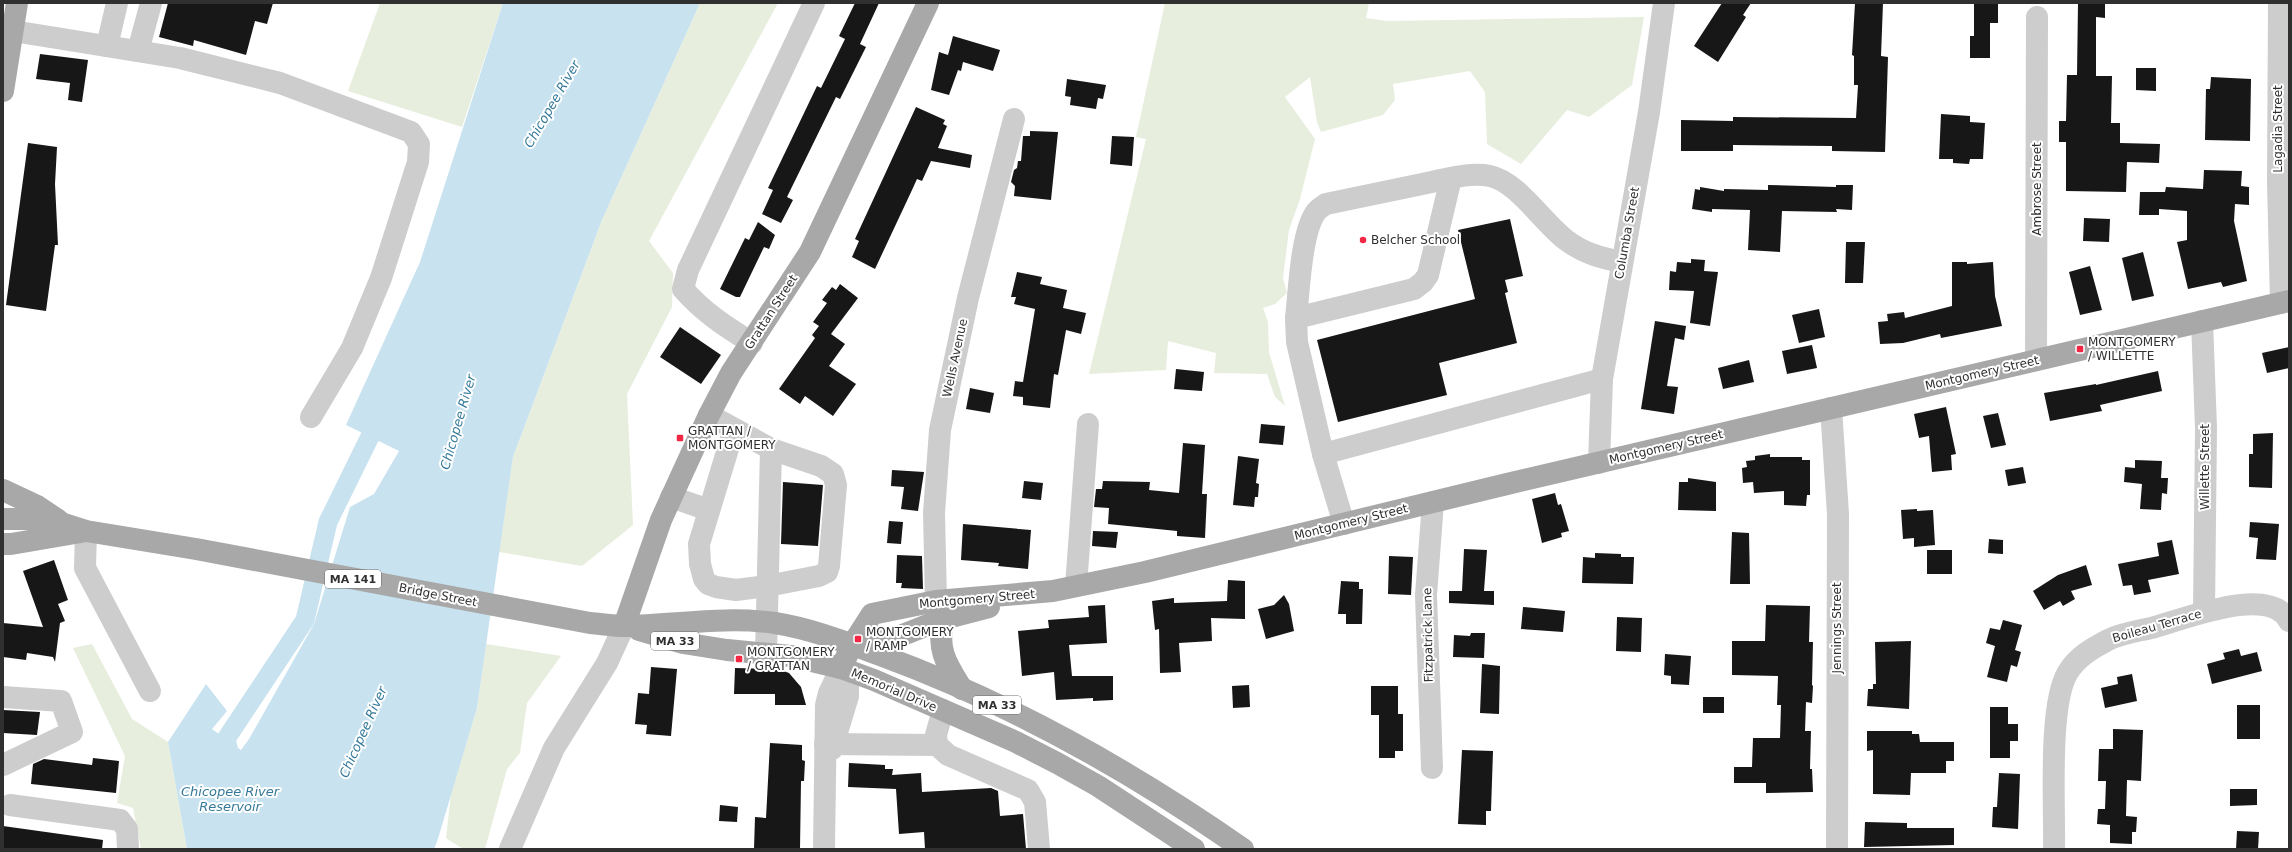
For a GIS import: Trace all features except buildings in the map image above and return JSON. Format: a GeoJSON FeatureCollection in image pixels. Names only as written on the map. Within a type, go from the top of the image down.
{"type":"FeatureCollection","features":[{"type":"Feature","properties":{"kind":"main road"},"geometry":{"type":"LineString","coordinates":[[3,91],[6,53],[13,31],[17,3]]}},
{"type":"Feature","properties":{"kind":"main road","name":"Grattan Street"},"geometry":{"type":"LineString","coordinates":[[624,626],[671,497],[709,415],[731,373],[810,252],[928,3]]}},
{"type":"Feature","properties":{"kind":"main road","name":"Montgomery Street"},"geometry":{"type":"LineString","coordinates":[[852,645],[872,614],[911,605],[939,610],[1044,592],[1145,572],[1433,502],[2285,302]]}},
{"type":"Feature","properties":{"kind":"main road"},"geometry":{"type":"LineString","coordinates":[[3,490],[37,506],[64,524]]}},
{"type":"Feature","properties":{"kind":"main road","name":"Bridge Street"},"geometry":{"type":"LineString","coordinates":[[3,519],[36,519],[64,524],[86,531],[196,549],[511,609],[590,623],[624,626]]}},
{"type":"Feature","properties":{"kind":"main road","name":"Bridge Street"},"geometry":{"type":"LineString","coordinates":[[3,544],[11,544],[86,531]]}},
{"type":"Feature","properties":{"kind":"main road"},"geometry":{"type":"LineString","coordinates":[[939,610],[940,644],[942,655],[962,689]]}},
{"type":"Feature","properties":{"kind":"main road","name":"Montgomery Street"},"geometry":{"type":"LineString","coordinates":[[852,645],[894,638],[939,610]]}},
{"type":"Feature","properties":{"kind":"main road","name":"MA 33"},"geometry":{"type":"LineString","coordinates":[[624,626],[737,620],[766,622],[827,634],[852,645],[920,670],[1024,719],[1112,766],[1184,810],[1243,849]]}},
{"type":"Feature","properties":{"kind":"main road"},"geometry":{"type":"LineString","coordinates":[[701,646],[703,621]]}},
{"type":"Feature","properties":{"kind":"main road","name":"Memorial Drive"},"geometry":{"type":"LineString","coordinates":[[624,626],[683,643],[727,650],[791,656],[842,668],[944,710],[1057,762],[1098,786],[1194,849]]}},
{"type":"Feature","properties":{"kind":"main road"},"geometry":{"type":"LineString","coordinates":[[842,668],[852,645]]}},
{"type":"Feature","properties":{"kind":"street"},"geometry":{"type":"LineString","coordinates":[[107,46],[117,3]]}},
{"type":"Feature","properties":{"kind":"street"},"geometry":{"type":"LineString","coordinates":[[138,51],[151,3]]}},
{"type":"Feature","properties":{"kind":"street"},"geometry":{"type":"LineString","coordinates":[[752,343],[716,320],[695,303],[683,290],[688,270],[814,3]]}},
{"type":"Feature","properties":{"kind":"street","name":"Columba Street"},"geometry":{"type":"LineString","coordinates":[[1599,463],[1602,379],[1648,112],[1664,3]]}},
{"type":"Feature","properties":{"kind":"street","name":"Lagadia Street"},"geometry":{"type":"LineString","coordinates":[[2279,3],[2278,182],[2285,302]]}},
{"type":"Feature","properties":{"kind":"street","name":"Ambrose Street"},"geometry":{"type":"LineString","coordinates":[[2036,360],[2037,17]]}},
{"type":"Feature","properties":{"kind":"street"},"geometry":{"type":"LineString","coordinates":[[13,31],[180,58],[280,82],[411,132],[419,144],[418,162],[381,278],[352,348],[311,417]]}},
{"type":"Feature","properties":{"kind":"street","name":"Wells Avenue"},"geometry":{"type":"LineString","coordinates":[[939,610],[934,513],[940,430],[968,298],[1014,119]]}},
{"type":"Feature","properties":{"kind":"street"},"geometry":{"type":"LineString","coordinates":[[1344,524],[1323,454],[1297,342],[1296,318],[1305,247],[1316,212],[1326,204],[1450,178],[1473,174],[1490,176],[1501,180],[1512,188],[1565,240],[1596,256],[1622,262]]}},
{"type":"Feature","properties":{"kind":"street"},"geometry":{"type":"LineString","coordinates":[[1296,318],[1414,289],[1423,282],[1428,275],[1434,252],[1450,178]]}},
{"type":"Feature","properties":{"kind":"street","name":"Willette Street"},"geometry":{"type":"LineString","coordinates":[[2202,321],[2206,428],[2204,612]]}},
{"type":"Feature","properties":{"kind":"street"},"geometry":{"type":"LineString","coordinates":[[1323,454],[1602,379]]}},
{"type":"Feature","properties":{"kind":"street","name":"Jennings Street"},"geometry":{"type":"LineString","coordinates":[[1831,408],[1838,514],[1837,849]]}},
{"type":"Feature","properties":{"kind":"street"},"geometry":{"type":"LineString","coordinates":[[709,415],[771,449],[825,468],[833,474],[836,485],[829,566],[827,572],[818,576],[767,586],[736,590],[716,587],[708,584],[704,579],[700,564],[699,544],[734,429]]}},
{"type":"Feature","properties":{"kind":"street"},"geometry":{"type":"LineString","coordinates":[[1076,586],[1088,424]]}},
{"type":"Feature","properties":{"kind":"street"},"geometry":{"type":"LineString","coordinates":[[766,653],[771,449]]}},
{"type":"Feature","properties":{"kind":"street"},"geometry":{"type":"LineString","coordinates":[[671,497],[709,510]]}},
{"type":"Feature","properties":{"kind":"street","name":"Fitzpatrick Lane"},"geometry":{"type":"LineString","coordinates":[[1432,768],[1426,595],[1433,502]]}},
{"type":"Feature","properties":{"kind":"street"},"geometry":{"type":"LineString","coordinates":[[86,531],[85,568],[150,691]]}},
{"type":"Feature","properties":{"kind":"street","name":"Boileau Terrace"},"geometry":{"type":"LineString","coordinates":[[2054,849],[2056,721],[2060,694],[2068,672],[2090,650],[2110,639],[2204,612],[2255,604],[2285,612]]}},
{"type":"Feature","properties":{"kind":"street"},"geometry":{"type":"LineString","coordinates":[[510,849],[554,748],[607,663],[624,626]]}},
{"type":"Feature","properties":{"kind":"street"},"geometry":{"type":"LineString","coordinates":[[824,849],[825,772],[829,744],[826,705],[829,693],[842,668]]}},
{"type":"Feature","properties":{"kind":"street"},"geometry":{"type":"LineString","coordinates":[[3,697],[61,701],[72,732],[3,764]]}},
{"type":"Feature","properties":{"kind":"street"},"geometry":{"type":"LineString","coordinates":[[937,745],[936,735],[944,710]]}},
{"type":"Feature","properties":{"kind":"street"},"geometry":{"type":"LineString","coordinates":[[829,744],[937,745],[948,755],[1028,790],[1035,802],[1039,849]]}},
{"type":"Feature","properties":{"kind":"street"},"geometry":{"type":"LineString","coordinates":[[10,805],[120,820],[127,829],[128,849]]}},
{"type":"Feature","properties":{"kind":"green space"},"geometry":{"type":"Polygon","coordinates":[[[380,3],[503,3],[462,127],[348,91],[380,3]]]}},
{"type":"Feature","properties":{"kind":"green space"},"geometry":{"type":"Polygon","coordinates":[[[700,3],[778,3],[649,241],[673,273],[672,307],[627,394],[633,525],[582,566],[499,552],[513,457],[602,220],[700,3]]]}},
{"type":"Feature","properties":{"kind":"green space"},"geometry":{"type":"Polygon","coordinates":[[[1165,3],[1369,3],[1366,18],[1386,21],[1644,17],[1632,85],[1589,117],[1567,110],[1521,164],[1487,144],[1485,92],[1470,71],[1393,84],[1395,100],[1383,115],[1321,132],[1317,122],[1310,77],[1285,97],[1315,139],[1300,199],[1289,230],[1283,278],[1287,293],[1275,304],[1263,308],[1268,322],[1269,352],[1285,406],[1275,397],[1267,374],[1214,373],[1216,353],[1168,341],[1166,370],[1089,374],[1146,139],[1136,137],[1165,3]]]}},
{"type":"Feature","properties":{"kind":"green space"},"geometry":{"type":"Polygon","coordinates":[[[92,644],[132,719],[168,742],[187,849],[141,849],[133,808],[117,803],[125,756],[73,648],[92,644]]]}},
{"type":"Feature","properties":{"kind":"green space"},"geometry":{"type":"Polygon","coordinates":[[[486,644],[561,656],[527,703],[520,753],[507,769],[485,849],[463,849],[446,838],[451,794],[477,708],[486,644]]]}},
{"type":"Feature","properties":{"kind":"water"},"geometry":{"type":"Polygon","coordinates":[[[503,3],[700,3],[602,220],[513,457],[477,708],[437,842],[434,849],[187,849],[168,742],[206,684],[227,711],[212,729],[241,750],[249,739],[314,624],[350,507],[374,494],[399,451],[346,425],[420,262],[503,3]]]}},
{"type":"Feature","properties":{"kind":"waterway"},"geometry":{"type":"LineString","coordinates":[[232,764],[226,739],[305,620],[328,522],[381,414]]}},
{"type":"Feature","properties":{"kind":"place","name":"Belcher School"},"geometry":{"type":"Point","coordinates":[1363,240]}},
{"type":"Feature","properties":{"kind":"place","name":"MONTGOMERY / WILLETTE"},"geometry":{"type":"Point","coordinates":[2080,349]}},
{"type":"Feature","properties":{"kind":"place","name":"GRATTAN / MONTGOMERY"},"geometry":{"type":"Point","coordinates":[680,438]}},
{"type":"Feature","properties":{"kind":"place","name":"MONTGOMERY / RAMP"},"geometry":{"type":"Point","coordinates":[858,639]}},
{"type":"Feature","properties":{"kind":"place","name":"MONTGOMERY / GRATTAN"},"geometry":{"type":"Point","coordinates":[739,659]}},
{"type":"Feature","properties":{"kind":"water label","name":"Chicopee River"},"geometry":{"type":"Point","coordinates":[552,104]}},
{"type":"Feature","properties":{"kind":"water label","name":"Chicopee River"},"geometry":{"type":"Point","coordinates":[458,422]}},
{"type":"Feature","properties":{"kind":"water label","name":"Chicopee River"},"geometry":{"type":"Point","coordinates":[363,732]}},
{"type":"Feature","properties":{"kind":"water label","name":"Chicopee River Reservoir"},"geometry":{"type":"Point","coordinates":[230,798]}}]}
